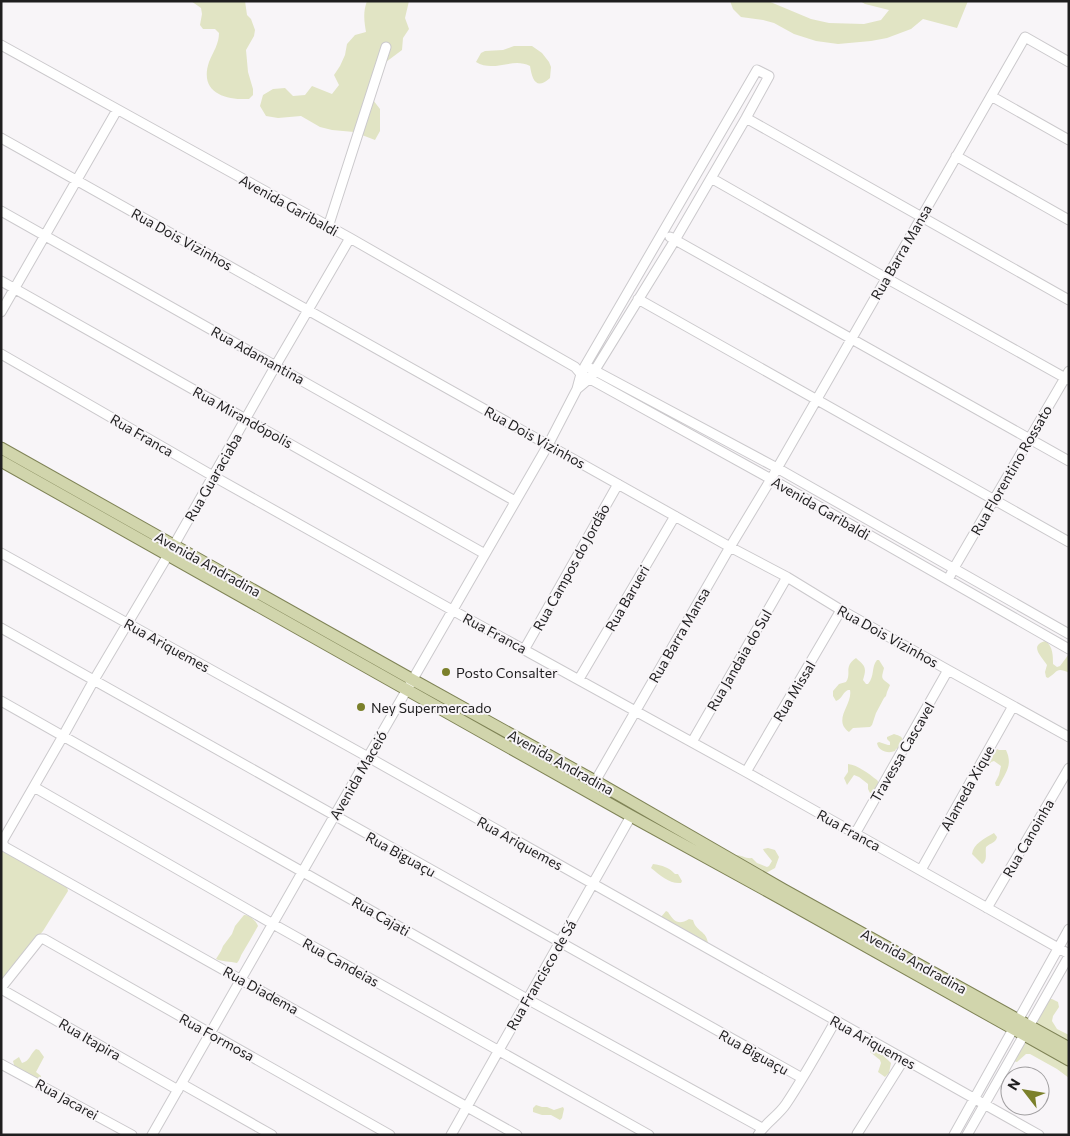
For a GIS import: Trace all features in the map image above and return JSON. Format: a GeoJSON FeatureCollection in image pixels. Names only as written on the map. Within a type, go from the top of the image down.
{"type":"FeatureCollection","features":[{"type":"Feature","properties":{"kind":"main road","name":"Avenida Andradina"},"geometry":{"type":"LineString","coordinates":[[1,448],[171,550],[410,685],[631,816],[782,894],[1027,1030],[1069,1048]]}},
{"type":"Feature","properties":{"kind":"main road","name":"Avenida Andradina"},"geometry":{"type":"LineString","coordinates":[[1,461],[171,550]]}},
{"type":"Feature","properties":{"kind":"main road","name":"Avenida Andradina"},"geometry":{"type":"LineString","coordinates":[[410,685],[595,781],[782,894]]}},
{"type":"Feature","properties":{"kind":"main road","name":"Avenida Andradina"},"geometry":{"type":"LineString","coordinates":[[1027,1030],[1069,1060]]}},
{"type":"Feature","properties":{"kind":"street","name":"Rua Barra Mansa"},"geometry":{"type":"LineString","coordinates":[[589,792],[1025,37],[1069,62]]}},
{"type":"Feature","properties":{"kind":"street","name":"Avenida Garibaldi"},"geometry":{"type":"LineString","coordinates":[[1,45],[350,238],[575,366],[777,468],[1069,634]]}},
{"type":"Feature","properties":{"kind":"street"},"geometry":{"type":"LineString","coordinates":[[328,227],[386,47]]}},
{"type":"Feature","properties":{"kind":"street"},"geometry":{"type":"LineString","coordinates":[[757,70],[769,76],[675,240],[638,299],[588,372],[663,232],[757,70]]}},
{"type":"Feature","properties":{"kind":"street"},"geometry":{"type":"LineString","coordinates":[[991,96],[1069,140]]}},
{"type":"Feature","properties":{"kind":"street"},"geometry":{"type":"LineString","coordinates":[[1,312],[117,110]]}},
{"type":"Feature","properties":{"kind":"street"},"geometry":{"type":"LineString","coordinates":[[746,118],[1069,300]]}},
{"type":"Feature","properties":{"kind":"street","name":"Rua Dois Vizinhos"},"geometry":{"type":"LineString","coordinates":[[1,138],[730,547],[787,577],[842,610],[1069,737]]}},
{"type":"Feature","properties":{"kind":"street"},"geometry":{"type":"LineString","coordinates":[[956,156],[1069,220]]}},
{"type":"Feature","properties":{"kind":"street"},"geometry":{"type":"LineString","coordinates":[[711,178],[886,278],[1067,377]]}},
{"type":"Feature","properties":{"kind":"street","name":"Rua Adamantina"},"geometry":{"type":"LineString","coordinates":[[1,211],[515,501]]}},
{"type":"Feature","properties":{"kind":"street"},"geometry":{"type":"LineString","coordinates":[[663,232],[1069,461]]}},
{"type":"Feature","properties":{"kind":"street","name":"Rua Guaraciaba"},"geometry":{"type":"LineString","coordinates":[[5,847],[3,840],[350,238]]}},
{"type":"Feature","properties":{"kind":"street","name":"Rua Mirandópolis"},"geometry":{"type":"LineString","coordinates":[[1,281],[484,554]]}},
{"type":"Feature","properties":{"kind":"street"},"geometry":{"type":"LineString","coordinates":[[638,299],[1069,542]]}},
{"type":"Feature","properties":{"kind":"street","name":"Rua Franca"},"geometry":{"type":"LineString","coordinates":[[1,354],[213,476],[746,772],[1069,955]]}},
{"type":"Feature","properties":{"kind":"street","name":"Avenida Garibaldi"},"geometry":{"type":"LineString","coordinates":[[588,372],[1069,649]]}},
{"type":"Feature","properties":{"kind":"street","name":"Avenida Maceió"},"geometry":{"type":"LineString","coordinates":[[153,1134],[588,372]]}},
{"type":"Feature","properties":{"kind":"street","name":"Rua Florentino Rossato"},"geometry":{"type":"LineString","coordinates":[[948,580],[1067,377]]}},
{"type":"Feature","properties":{"kind":"street","name":"Rua Campos do Jordão"},"geometry":{"type":"LineString","coordinates":[[524,650],[618,484]]}},
{"type":"Feature","properties":{"kind":"street","name":"Rua Barueri"},"geometry":{"type":"LineString","coordinates":[[579,680],[675,516]]}},
{"type":"Feature","properties":{"kind":"street","name":"Rua Ariquemes"},"geometry":{"type":"LineString","coordinates":[[1,553],[368,757],[1039,1135]]}},
{"type":"Feature","properties":{"kind":"street","name":"Rua Jandaia do Sul"},"geometry":{"type":"LineString","coordinates":[[692,742],[787,577]]}},
{"type":"Feature","properties":{"kind":"street","name":"Rua Missal"},"geometry":{"type":"LineString","coordinates":[[746,772],[842,610]]}},
{"type":"Feature","properties":{"kind":"street","name":"Rua Biguaçu"},"geometry":{"type":"LineString","coordinates":[[1,628],[802,1078]]}},
{"type":"Feature","properties":{"kind":"street","name":"Travessa Cascavel"},"geometry":{"type":"LineString","coordinates":[[855,834],[948,670]]}},
{"type":"Feature","properties":{"kind":"street","name":"Rua Cajati"},"geometry":{"type":"LineString","coordinates":[[1,701],[760,1131]]}},
{"type":"Feature","properties":{"kind":"street","name":"Alameda Xique"},"geometry":{"type":"LineString","coordinates":[[921,870],[1013,706]]}},
{"type":"Feature","properties":{"kind":"street","name":"Rua Canoinha"},"geometry":{"type":"LineString","coordinates":[[987,908],[1069,768]]}},
{"type":"Feature","properties":{"kind":"street","name":"Rua Candeias"},"geometry":{"type":"LineString","coordinates":[[34,787],[273,924],[649,1135]]}},
{"type":"Feature","properties":{"kind":"street","name":"Rua Francisco de Sá"},"geometry":{"type":"LineString","coordinates":[[451,1135],[631,816]]}},
{"type":"Feature","properties":{"kind":"street","name":"Rua Diadema"},"geometry":{"type":"LineString","coordinates":[[5,847],[241,978],[517,1135]]}},
{"type":"Feature","properties":{"kind":"street"},"geometry":{"type":"LineString","coordinates":[[954,1135],[1069,929]]}},
{"type":"Feature","properties":{"kind":"street","name":"Rua Formosa"},"geometry":{"type":"LineString","coordinates":[[1,988],[40,939],[44,939],[390,1135]]}},
{"type":"Feature","properties":{"kind":"street"},"geometry":{"type":"LineString","coordinates":[[967,1135],[1069,955]]}},
{"type":"Feature","properties":{"kind":"street","name":"Rua Itapira"},"geometry":{"type":"LineString","coordinates":[[1,988],[180,1087],[272,1135]]}},
{"type":"Feature","properties":{"kind":"street"},"geometry":{"type":"LineString","coordinates":[[760,1131],[786,1105],[836,1020]]}},
{"type":"Feature","properties":{"kind":"street"},"geometry":{"type":"LineString","coordinates":[[858,1134],[904,1059]]}},
{"type":"Feature","properties":{"kind":"street","name":"Rua Jacarei"},"geometry":{"type":"LineString","coordinates":[[1,1064],[132,1135]]}},
{"type":"Feature","properties":{"kind":"green space"},"geometry":{"type":"Polygon","coordinates":[[[191,1],[245,1],[247,15],[251,19],[255,30],[254,36],[246,50],[248,72],[253,89],[253,95],[249,99],[223,96],[211,87],[207,72],[219,33],[215,29],[203,29],[200,25],[201,8],[191,1]]]}},
{"type":"Feature","properties":{"kind":"green space"},"geometry":{"type":"Polygon","coordinates":[[[367,1],[409,1],[405,18],[409,29],[403,38],[402,50],[386,62],[373,100],[380,109],[380,131],[375,140],[354,132],[320,127],[301,116],[278,118],[266,116],[260,106],[263,95],[273,89],[285,88],[293,96],[305,95],[312,86],[332,94],[339,85],[334,75],[345,55],[347,44],[355,35],[366,32],[364,16],[367,1]]]}},
{"type":"Feature","properties":{"kind":"green space"},"geometry":{"type":"Polygon","coordinates":[[[730,1],[768,1],[811,19],[829,23],[864,24],[881,20],[889,10],[860,1],[968,1],[957,28],[923,19],[911,29],[887,38],[838,44],[816,41],[794,34],[774,23],[741,17],[733,9],[730,1]]]}},
{"type":"Feature","properties":{"kind":"green space"},"geometry":{"type":"Polygon","coordinates":[[[514,46],[532,46],[542,53],[551,67],[550,78],[545,82],[536,82],[530,66],[523,64],[490,66],[476,62],[481,53],[485,51],[503,50],[514,46]]]}},
{"type":"Feature","properties":{"kind":"green space"},"geometry":{"type":"Polygon","coordinates":[[[1046,641],[1053,655],[1053,664],[1057,667],[1060,666],[1069,654],[1069,673],[1059,670],[1048,678],[1046,677],[1047,665],[1037,648],[1038,645],[1046,641]]]}},
{"type":"Feature","properties":{"kind":"green space"},"geometry":{"type":"Polygon","coordinates":[[[856,658],[864,667],[863,680],[866,684],[872,678],[875,663],[879,660],[884,668],[882,678],[890,685],[872,725],[870,727],[853,728],[849,732],[842,722],[849,701],[850,690],[846,691],[836,701],[833,691],[839,684],[846,682],[850,664],[856,658]]]}},
{"type":"Feature","properties":{"kind":"green space"},"geometry":{"type":"Polygon","coordinates":[[[894,734],[902,738],[901,747],[889,752],[879,748],[877,743],[879,742],[890,745],[887,737],[894,734]]]}},
{"type":"Feature","properties":{"kind":"green space"},"geometry":{"type":"Polygon","coordinates":[[[997,749],[1006,750],[1009,760],[1008,768],[999,786],[996,786],[995,783],[1001,766],[994,761],[989,766],[987,765],[997,749]]]}},
{"type":"Feature","properties":{"kind":"green space"},"geometry":{"type":"Polygon","coordinates":[[[848,764],[859,768],[877,780],[878,786],[875,792],[870,793],[868,784],[854,775],[847,785],[844,778],[848,772],[848,764]]]}},
{"type":"Feature","properties":{"kind":"green space"},"geometry":{"type":"Polygon","coordinates":[[[994,833],[997,837],[994,842],[986,847],[986,858],[982,864],[972,854],[973,850],[980,842],[994,833]]]}},
{"type":"Feature","properties":{"kind":"green space"},"geometry":{"type":"Polygon","coordinates":[[[1,848],[3,851],[67,887],[68,891],[43,931],[1,980],[1,848]]]}},
{"type":"Feature","properties":{"kind":"green space"},"geometry":{"type":"Polygon","coordinates":[[[763,849],[775,850],[779,857],[775,868],[766,873],[737,860],[735,855],[752,858],[757,863],[767,867],[772,861],[763,849]]]}},
{"type":"Feature","properties":{"kind":"green space"},"geometry":{"type":"Polygon","coordinates":[[[653,864],[666,867],[675,874],[678,874],[682,881],[681,883],[669,881],[661,876],[651,868],[653,864]]]}},
{"type":"Feature","properties":{"kind":"green space"},"geometry":{"type":"Polygon","coordinates":[[[666,911],[679,922],[689,919],[693,920],[708,943],[662,919],[661,917],[666,911]]]}},
{"type":"Feature","properties":{"kind":"green space"},"geometry":{"type":"Polygon","coordinates":[[[244,915],[256,922],[258,926],[238,962],[216,959],[235,926],[244,915]]]}},
{"type":"Feature","properties":{"kind":"green space"},"geometry":{"type":"Polygon","coordinates":[[[1046,999],[1058,1002],[1059,1007],[1052,1021],[1057,1029],[1069,1035],[1069,1045],[1036,1024],[1046,999]]]}},
{"type":"Feature","properties":{"kind":"green space"},"geometry":{"type":"Polygon","coordinates":[[[1027,1041],[1069,1063],[1069,1078],[1030,1054],[1026,1054],[1017,1062],[1013,1061],[1020,1045],[1027,1041]]]}},
{"type":"Feature","properties":{"kind":"green space"},"geometry":{"type":"Polygon","coordinates":[[[876,1047],[891,1063],[889,1073],[885,1077],[878,1072],[880,1060],[870,1052],[876,1047]]]}},
{"type":"Feature","properties":{"kind":"green space"},"geometry":{"type":"Polygon","coordinates":[[[36,1049],[44,1057],[36,1072],[41,1076],[40,1079],[20,1070],[14,1065],[13,1061],[19,1057],[22,1063],[25,1062],[36,1049]]]}},
{"type":"Feature","properties":{"kind":"green space"},"geometry":{"type":"Polygon","coordinates":[[[536,1105],[554,1110],[563,1107],[562,1118],[560,1120],[551,1115],[533,1112],[533,1108],[536,1105]]]}},
{"type":"Feature","properties":{"kind":"place","name":"Posto Consalter"},"geometry":{"type":"Point","coordinates":[446,672]}},
{"type":"Feature","properties":{"kind":"place","name":"Ney Supermercado"},"geometry":{"type":"Point","coordinates":[361,707]}}]}
